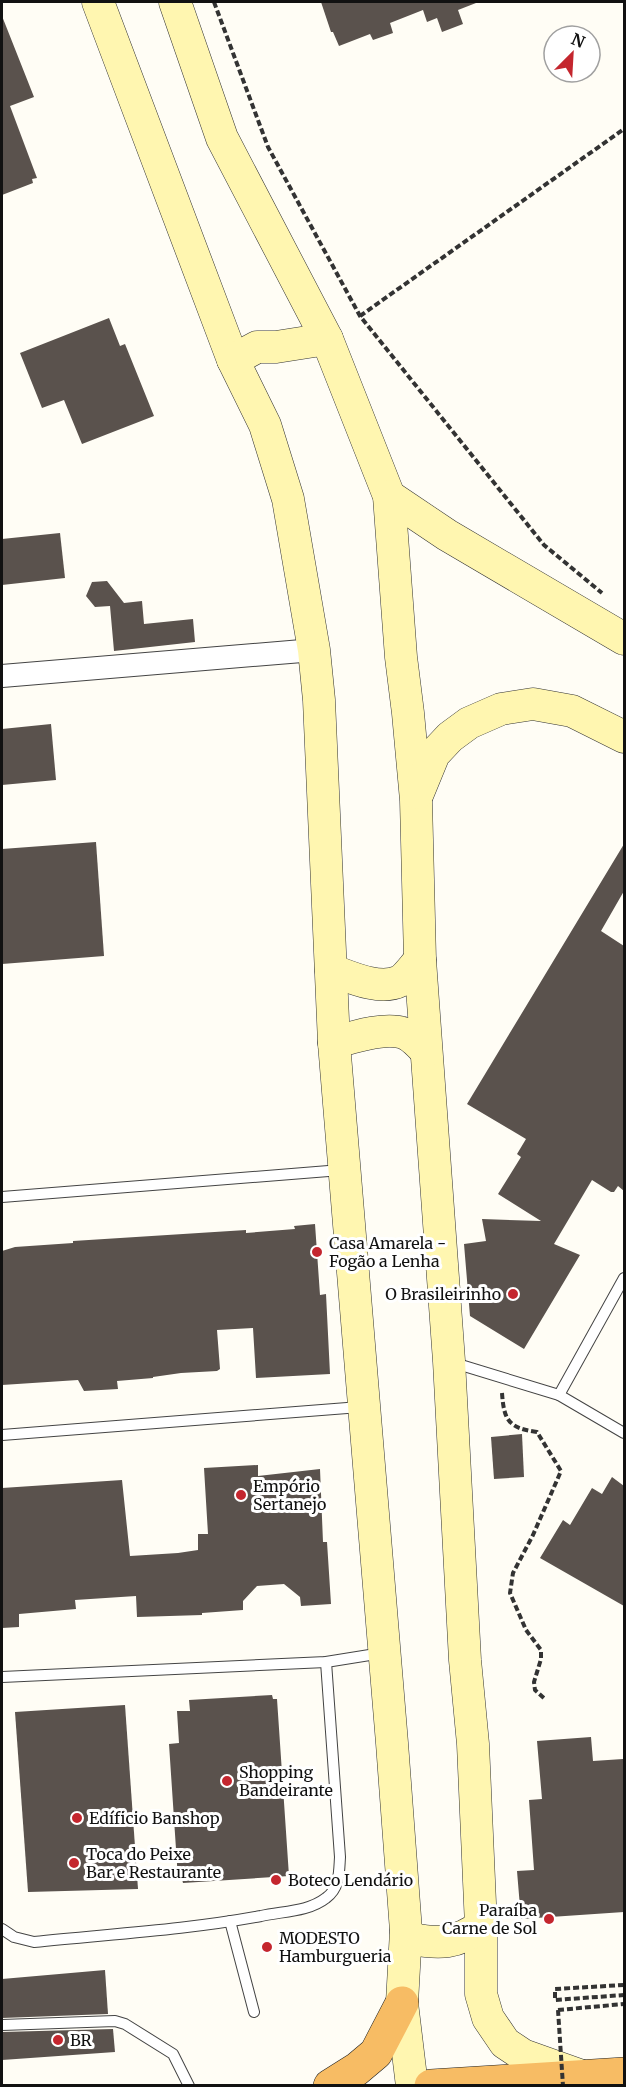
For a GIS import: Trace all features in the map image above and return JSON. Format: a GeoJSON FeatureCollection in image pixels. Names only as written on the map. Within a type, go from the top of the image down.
{"type":"FeatureCollection","features":[{"type":"Feature","properties":{"kind":"highway"},"geometry":{"type":"LineString","coordinates":[[330,2085],[376,2053],[402,2003]]}},
{"type":"Feature","properties":{"kind":"highway"},"geometry":{"type":"LineString","coordinates":[[431,2085],[546,2078],[575,2081],[624,2074]]}},
{"type":"Feature","properties":{"kind":"main road"},"geometry":{"type":"LineString","coordinates":[[98,2],[233,360],[265,425],[288,499],[314,650],[320,700],[334,1043],[366,1407],[406,1931],[402,2003],[412,2085]]}},
{"type":"Feature","properties":{"kind":"main road"},"geometry":{"type":"LineString","coordinates":[[175,2],[222,138],[327,339],[389,496],[401,657],[416,800],[420,960],[450,1361],[465,1660],[473,1744],[481,1926],[481,1994],[488,2018],[505,2043],[523,2055],[575,2081]]}},
{"type":"Feature","properties":{"kind":"main road"},"geometry":{"type":"LineString","coordinates":[[233,360],[257,347],[276,347],[327,339]]}},
{"type":"Feature","properties":{"kind":"main road"},"geometry":{"type":"LineString","coordinates":[[389,496],[447,535],[624,639]]}},
{"type":"Feature","properties":{"kind":"main road"},"geometry":{"type":"LineString","coordinates":[[416,800],[434,753],[469,723],[501,709],[533,704],[572,711],[624,737]]}},
{"type":"Feature","properties":{"kind":"main road"},"geometry":{"type":"LineString","coordinates":[[331,970],[363,981],[383,984],[401,981],[420,960]]}},
{"type":"Feature","properties":{"kind":"main road"},"geometry":{"type":"LineString","coordinates":[[334,1043],[364,1034],[387,1032],[408,1035],[426,1051]]}},
{"type":"Feature","properties":{"kind":"main road"},"geometry":{"type":"LineString","coordinates":[[406,1931],[411,1939],[446,1942],[459,1940],[481,1926]]}},
{"type":"Feature","properties":{"kind":"street"},"geometry":{"type":"LineString","coordinates":[[2,676],[314,650]]}},
{"type":"Feature","properties":{"kind":"lane"},"geometry":{"type":"LineString","coordinates":[[2,1197],[344,1170]]}},
{"type":"Feature","properties":{"kind":"lane"},"geometry":{"type":"LineString","coordinates":[[559,1395],[624,1278]]}},
{"type":"Feature","properties":{"kind":"lane"},"geometry":{"type":"LineString","coordinates":[[450,1361],[559,1395],[624,1433]]}},
{"type":"Feature","properties":{"kind":"lane"},"geometry":{"type":"LineString","coordinates":[[2,1435],[366,1407]]}},
{"type":"Feature","properties":{"kind":"lane"},"geometry":{"type":"LineString","coordinates":[[2,1677],[326,1662],[385,1652]]}},
{"type":"Feature","properties":{"kind":"lane"},"geometry":{"type":"LineString","coordinates":[[2,1929],[14,1937],[34,1942],[230,1921],[300,1910],[326,1899],[336,1888],[340,1857],[326,1662]]}},
{"type":"Feature","properties":{"kind":"lane"},"geometry":{"type":"LineString","coordinates":[[230,1921],[254,2012]]}},
{"type":"Feature","properties":{"kind":"lane"},"geometry":{"type":"LineString","coordinates":[[2,2025],[115,2021],[125,2024],[173,2054],[189,2085]]}},
{"type":"Feature","properties":{"kind":"path"},"geometry":{"type":"LineString","coordinates":[[214,2],[268,147],[360,316],[544,545],[610,598]]}},
{"type":"Feature","properties":{"kind":"path"},"geometry":{"type":"LineString","coordinates":[[360,316],[624,129]]}},
{"type":"Feature","properties":{"kind":"path"},"geometry":{"type":"LineString","coordinates":[[501,1377],[504,1413],[515,1426],[537,1432],[561,1471],[533,1535],[513,1573],[510,1593],[526,1630],[541,1650],[541,1659],[534,1682],[535,1690],[546,1700]]}},
{"type":"Feature","properties":{"kind":"path"},"geometry":{"type":"LineString","coordinates":[[624,1985],[555,1989],[555,2000],[624,1995]]}},
{"type":"Feature","properties":{"kind":"path"},"geometry":{"type":"LineString","coordinates":[[575,2081],[558,2010],[624,2004]]}},
{"type":"Feature","properties":{"kind":"building"},"geometry":{"type":"Polygon","coordinates":[[[321,2],[476,3],[458,10],[463,24],[442,32],[437,18],[427,22],[423,10],[390,23],[393,33],[373,40],[370,34],[339,46],[331,32],[321,2]]]}},
{"type":"Feature","properties":{"kind":"building"},"geometry":{"type":"Polygon","coordinates":[[[2,16],[34,97],[10,106],[37,178],[32,179],[33,183],[2,195],[2,16]]]}},
{"type":"Feature","properties":{"kind":"building"},"geometry":{"type":"Polygon","coordinates":[[[109,318],[120,346],[125,344],[154,416],[82,444],[64,400],[42,408],[20,353],[109,318]]]}},
{"type":"Feature","properties":{"kind":"building"},"geometry":{"type":"Polygon","coordinates":[[[60,533],[65,578],[2,585],[2,539],[60,533]]]}},
{"type":"Feature","properties":{"kind":"building"},"geometry":{"type":"Polygon","coordinates":[[[107,581],[124,603],[142,601],[144,624],[193,619],[195,642],[114,651],[110,606],[95,607],[86,596],[92,582],[107,581]]]}},
{"type":"Feature","properties":{"kind":"building"},"geometry":{"type":"Polygon","coordinates":[[[51,724],[56,780],[2,785],[2,729],[51,724]]]}},
{"type":"Feature","properties":{"kind":"building"},"geometry":{"type":"Polygon","coordinates":[[[96,842],[104,956],[2,964],[2,849],[96,842]]]}},
{"type":"Feature","properties":{"kind":"building"},"geometry":{"type":"Polygon","coordinates":[[[624,844],[624,891],[601,931],[624,946],[624,1191],[618,1186],[614,1192],[611,1192],[592,1180],[554,1244],[580,1255],[524,1349],[470,1316],[464,1244],[486,1241],[482,1219],[541,1221],[498,1194],[521,1157],[517,1154],[526,1139],[467,1104],[624,844]]]}},
{"type":"Feature","properties":{"kind":"building"},"geometry":{"type":"Polygon","coordinates":[[[315,1224],[320,1295],[326,1294],[330,1374],[256,1378],[253,1328],[217,1330],[220,1369],[217,1371],[117,1381],[118,1389],[84,1391],[78,1380],[2,1385],[2,1251],[15,1247],[73,1243],[73,1241],[246,1230],[246,1233],[295,1229],[294,1226],[315,1224]]]}},
{"type":"Feature","properties":{"kind":"building"},"geometry":{"type":"Polygon","coordinates":[[[522,1434],[524,1477],[494,1479],[491,1437],[522,1434]]]}},
{"type":"Feature","properties":{"kind":"building"},"geometry":{"type":"Polygon","coordinates":[[[258,1465],[258,1476],[320,1469],[323,1542],[327,1542],[331,1604],[301,1606],[300,1597],[284,1584],[257,1586],[243,1601],[243,1610],[202,1613],[202,1615],[137,1617],[136,1596],[75,1600],[76,1609],[19,1614],[19,1627],[2,1628],[2,1488],[122,1480],[130,1556],[178,1553],[198,1550],[198,1534],[208,1534],[204,1468],[258,1465]]]}},
{"type":"Feature","properties":{"kind":"building"},"geometry":{"type":"Polygon","coordinates":[[[612,1477],[624,1486],[624,1606],[540,1558],[563,1520],[570,1525],[592,1488],[602,1494],[612,1477]]]}},
{"type":"Feature","properties":{"kind":"building","name":"Shopping Bandeirante"},"geometry":{"type":"Polygon","coordinates":[[[272,1695],[273,1699],[277,1699],[289,1876],[183,1883],[182,1879],[178,1879],[169,1744],[179,1743],[177,1711],[190,1711],[189,1700],[272,1695]]]}},
{"type":"Feature","properties":{"kind":"building","name":"Edíficio Banshop"},"geometry":{"type":"Polygon","coordinates":[[[125,1705],[138,1889],[28,1892],[15,1712],[125,1705]]]}},
{"type":"Feature","properties":{"kind":"building"},"geometry":{"type":"Polygon","coordinates":[[[591,1737],[593,1761],[623,1759],[624,1912],[521,1919],[517,1871],[534,1870],[529,1800],[542,1799],[537,1741],[591,1737]]]}},
{"type":"Feature","properties":{"kind":"building"},"geometry":{"type":"Polygon","coordinates":[[[105,1970],[108,2014],[2,2018],[2,1979],[105,1970]]]}},
{"type":"Feature","properties":{"kind":"building","name":"BR"},"geometry":{"type":"Polygon","coordinates":[[[113,2029],[115,2052],[2,2060],[2,2032],[113,2029]]]}},
{"type":"Feature","properties":{"kind":"place","name":"Casa Amarela - Fogão a Lenha"},"geometry":{"type":"Point","coordinates":[317,1252]}},
{"type":"Feature","properties":{"kind":"place","name":"O Brasileirinho"},"geometry":{"type":"Point","coordinates":[513,1294]}},
{"type":"Feature","properties":{"kind":"place","name":"Empório Sertanejo"},"geometry":{"type":"Point","coordinates":[241,1495]}},
{"type":"Feature","properties":{"kind":"place","name":"Shopping Bandeirante"},"geometry":{"type":"Point","coordinates":[227,1781]}},
{"type":"Feature","properties":{"kind":"place","name":"Edíficio Banshop"},"geometry":{"type":"Point","coordinates":[77,1818]}},
{"type":"Feature","properties":{"kind":"place","name":"Toca do Peixe Bar e Restaurante"},"geometry":{"type":"Point","coordinates":[74,1863]}},
{"type":"Feature","properties":{"kind":"place","name":"Boteco Lendário"},"geometry":{"type":"Point","coordinates":[276,1880]}},
{"type":"Feature","properties":{"kind":"place","name":"Paraíba Carne de Sol"},"geometry":{"type":"Point","coordinates":[549,1919]}},
{"type":"Feature","properties":{"kind":"place","name":"MODESTO Hamburgueria"},"geometry":{"type":"Point","coordinates":[267,1947]}},
{"type":"Feature","properties":{"kind":"place","name":"BR"},"geometry":{"type":"Point","coordinates":[58,2040]}}]}
